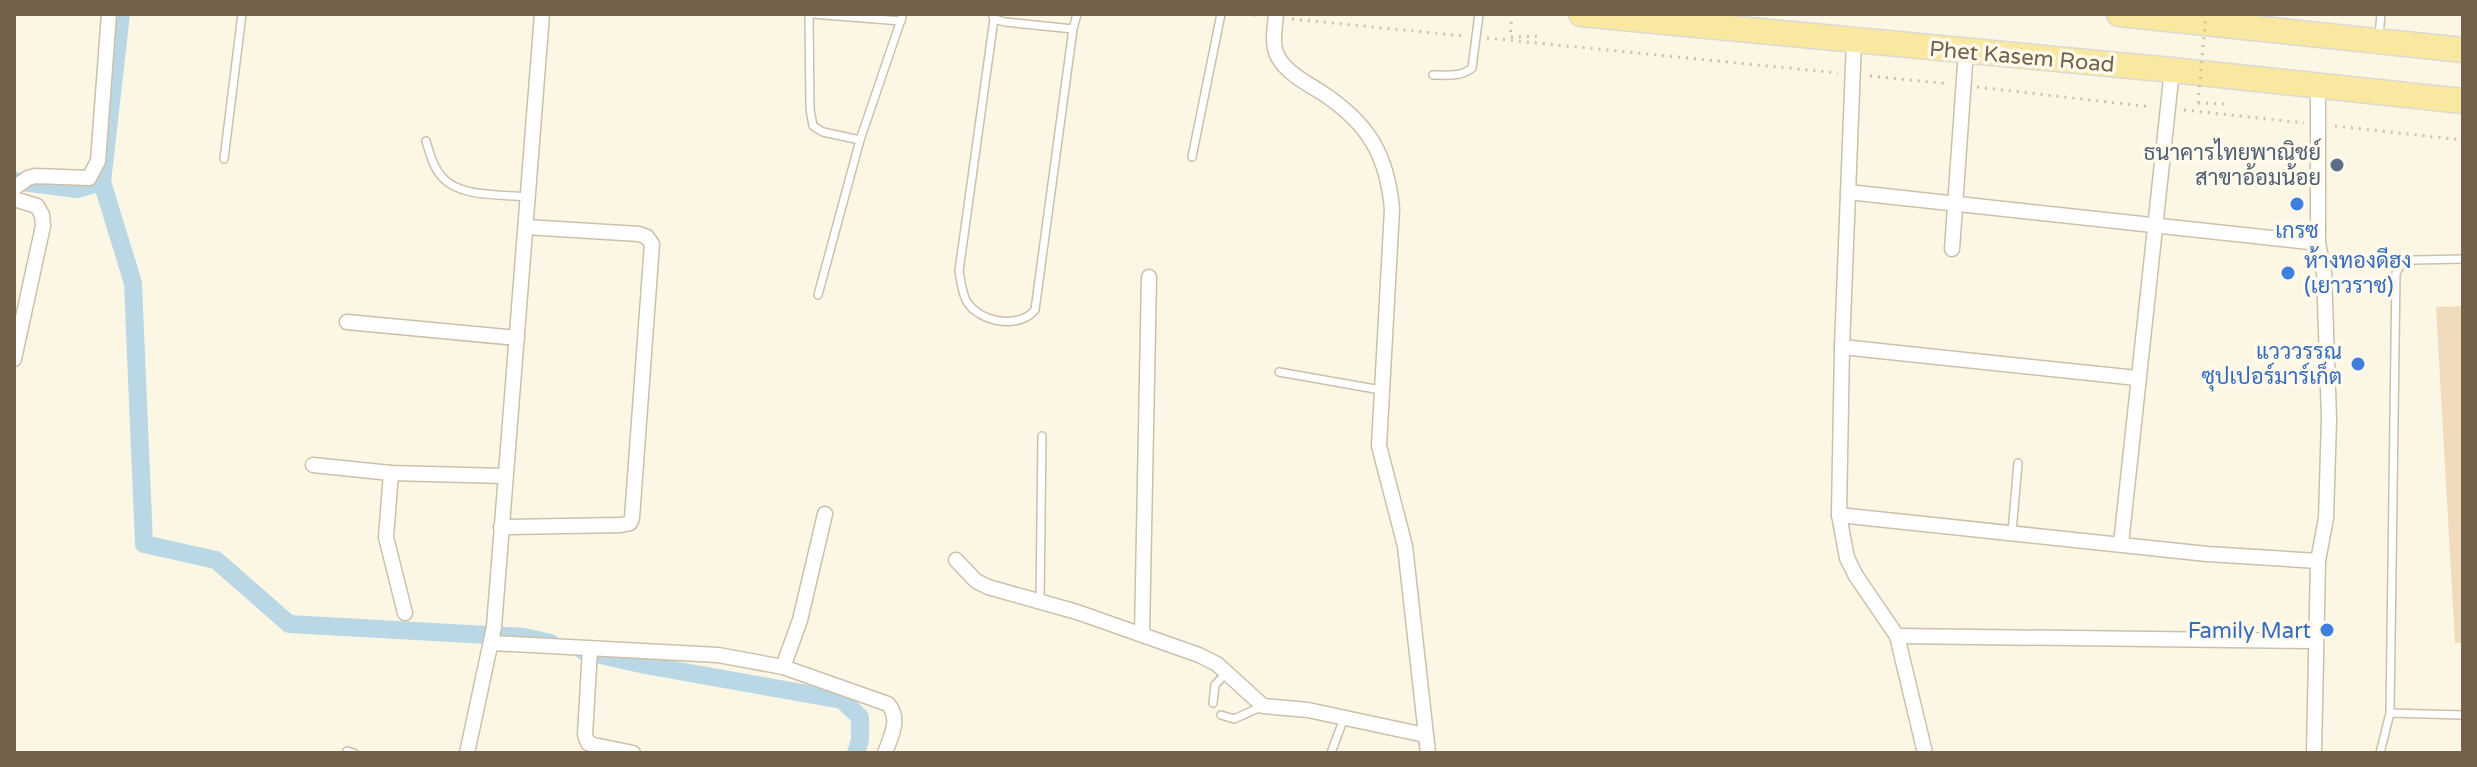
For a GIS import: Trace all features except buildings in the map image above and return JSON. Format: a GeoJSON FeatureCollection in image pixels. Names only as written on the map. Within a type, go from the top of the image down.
{"type":"FeatureCollection","features":[{"type":"Feature","properties":{"kind":"main road","name":"Phet Kasem Road"},"geometry":{"type":"LineString","coordinates":[[1581,14],[2463,101]]}},
{"type":"Feature","properties":{"kind":"main road"},"geometry":{"type":"LineString","coordinates":[[2119,14],[2463,50]]}},
{"type":"Feature","properties":{"kind":"street"},"geometry":{"type":"LineString","coordinates":[[14,188],[26,175],[84,179],[93,174],[98,161],[109,14]]}},
{"type":"Feature","properties":{"kind":"street"},"geometry":{"type":"LineString","coordinates":[[467,753],[493,638],[542,14]]}},
{"type":"Feature","properties":{"kind":"street"},"geometry":{"type":"LineString","coordinates":[[1276,14],[1274,41],[1277,56],[1290,72],[1337,103],[1368,135],[1389,179],[1392,209],[1379,446],[1405,546],[1428,753]]}},
{"type":"Feature","properties":{"kind":"street"},"geometry":{"type":"LineString","coordinates":[[1854,40],[1839,515],[1847,558],[1897,636],[1925,753]]}},
{"type":"Feature","properties":{"kind":"street"},"geometry":{"type":"LineString","coordinates":[[1952,249],[1966,50]]}},
{"type":"Feature","properties":{"kind":"street"},"geometry":{"type":"LineString","coordinates":[[2121,544],[2172,70]]}},
{"type":"Feature","properties":{"kind":"street"},"geometry":{"type":"LineString","coordinates":[[2314,753],[2314,641],[2318,561],[2326,518],[2329,419],[2324,272],[2318,243],[2318,87]]}},
{"type":"Feature","properties":{"kind":"street"},"geometry":{"type":"LineString","coordinates":[[1848,192],[2318,243]]}},
{"type":"Feature","properties":{"kind":"street"},"geometry":{"type":"LineString","coordinates":[[14,199],[37,206],[43,226],[14,359]]}},
{"type":"Feature","properties":{"kind":"street"},"geometry":{"type":"LineString","coordinates":[[501,527],[621,525],[630,523],[632,518],[652,244],[647,237],[639,234],[526,227]]}},
{"type":"Feature","properties":{"kind":"street"},"geometry":{"type":"LineString","coordinates":[[1142,634],[1149,277]]}},
{"type":"Feature","properties":{"kind":"street"},"geometry":{"type":"LineString","coordinates":[[347,322],[517,338]]}},
{"type":"Feature","properties":{"kind":"street"},"geometry":{"type":"LineString","coordinates":[[1842,347],[2137,378]]}},
{"type":"Feature","properties":{"kind":"street"},"geometry":{"type":"LineString","coordinates":[[313,465],[391,473],[505,476]]}},
{"type":"Feature","properties":{"kind":"street"},"geometry":{"type":"LineString","coordinates":[[391,473],[386,537],[405,613]]}},
{"type":"Feature","properties":{"kind":"street"},"geometry":{"type":"LineString","coordinates":[[783,667],[800,620],[825,514]]}},
{"type":"Feature","properties":{"kind":"street"},"geometry":{"type":"LineString","coordinates":[[1839,515],[2207,554],[2318,561]]}},
{"type":"Feature","properties":{"kind":"street"},"geometry":{"type":"LineString","coordinates":[[956,560],[976,581],[1199,655],[1217,664],[1263,706],[1308,710],[1425,735]]}},
{"type":"Feature","properties":{"kind":"street"},"geometry":{"type":"LineString","coordinates":[[1897,636],[2314,641]]}},
{"type":"Feature","properties":{"kind":"street"},"geometry":{"type":"LineString","coordinates":[[493,638],[590,649],[718,655],[783,667],[888,704],[896,720],[885,753]]}},
{"type":"Feature","properties":{"kind":"street"},"geometry":{"type":"LineString","coordinates":[[590,649],[585,735],[588,743],[633,753]]}},
{"type":"Feature","properties":{"kind":"lane"},"geometry":{"type":"LineString","coordinates":[[224,159],[242,14]]}},
{"type":"Feature","properties":{"kind":"lane"},"geometry":{"type":"LineString","coordinates":[[818,295],[860,140],[902,17],[810,14],[810,109],[813,126],[823,132],[860,140]]}},
{"type":"Feature","properties":{"kind":"lane"},"geometry":{"type":"LineString","coordinates":[[1073,29],[1044,28],[993,16],[959,271],[967,303],[983,316],[1016,322],[1028,318],[1035,310],[1051,174],[1077,14]]}},
{"type":"Feature","properties":{"kind":"lane"},"geometry":{"type":"LineString","coordinates":[[1192,157],[1221,14]]}},
{"type":"Feature","properties":{"kind":"lane"},"geometry":{"type":"LineString","coordinates":[[1433,75],[1455,75],[1472,68],[1479,14]]}},
{"type":"Feature","properties":{"kind":"lane"},"geometry":{"type":"LineString","coordinates":[[2378,41],[2381,14]]}},
{"type":"Feature","properties":{"kind":"lane"},"geometry":{"type":"LineString","coordinates":[[426,141],[435,168],[455,187],[528,197]]}},
{"type":"Feature","properties":{"kind":"lane"},"geometry":{"type":"LineString","coordinates":[[2380,753],[2390,713],[2396,273],[2402,263],[2414,260],[2463,259]]}},
{"type":"Feature","properties":{"kind":"lane"},"geometry":{"type":"LineString","coordinates":[[1279,372],[1381,390]]}},
{"type":"Feature","properties":{"kind":"lane"},"geometry":{"type":"LineString","coordinates":[[1040,602],[1042,436]]}},
{"type":"Feature","properties":{"kind":"lane"},"geometry":{"type":"LineString","coordinates":[[2012,532],[2018,463]]}},
{"type":"Feature","properties":{"kind":"lane"},"geometry":{"type":"LineString","coordinates":[[1213,703],[1215,685],[1226,673]]}},
{"type":"Feature","properties":{"kind":"lane"},"geometry":{"type":"LineString","coordinates":[[1221,715],[1234,719],[1263,706]]}},
{"type":"Feature","properties":{"kind":"lane"},"geometry":{"type":"LineString","coordinates":[[2390,713],[2463,715]]}},
{"type":"Feature","properties":{"kind":"lane"},"geometry":{"type":"LineString","coordinates":[[1331,753],[1344,718]]}},
{"type":"Feature","properties":{"kind":"path"},"geometry":{"type":"LineString","coordinates":[[1512,14],[1510,37],[1541,36]]}},
{"type":"Feature","properties":{"kind":"path"},"geometry":{"type":"LineString","coordinates":[[2206,14],[2198,103],[2225,104]]}},
{"type":"Feature","properties":{"kind":"waterway"},"geometry":{"type":"LineString","coordinates":[[121,14],[102,182],[133,283],[144,544],[216,560],[289,624],[524,637],[551,643]]}},
{"type":"Feature","properties":{"kind":"waterway"},"geometry":{"type":"LineString","coordinates":[[14,181],[77,189],[102,182]]}},
{"type":"Feature","properties":{"kind":"waterway"},"geometry":{"type":"LineString","coordinates":[[583,651],[842,700],[860,717],[860,740],[856,753]]}},
{"type":"Feature","properties":{"kind":"place","name":"ธนาคารไทยพาณิชย์ สาขาอ้อมน้อย"},"geometry":{"type":"Point","coordinates":[2337,165]}},
{"type":"Feature","properties":{"kind":"place","name":"เกรซ"},"geometry":{"type":"Point","coordinates":[2297,204]}},
{"type":"Feature","properties":{"kind":"place","name":"ห้างทองดีฮง (เยาวราช)"},"geometry":{"type":"Point","coordinates":[2288,273]}},
{"type":"Feature","properties":{"kind":"place","name":"แวววรรณ ซุปเปอร์มาร์เก็ต"},"geometry":{"type":"Point","coordinates":[2358,364]}},
{"type":"Feature","properties":{"kind":"place","name":"Family Mart"},"geometry":{"type":"Point","coordinates":[2327,630]}}]}
